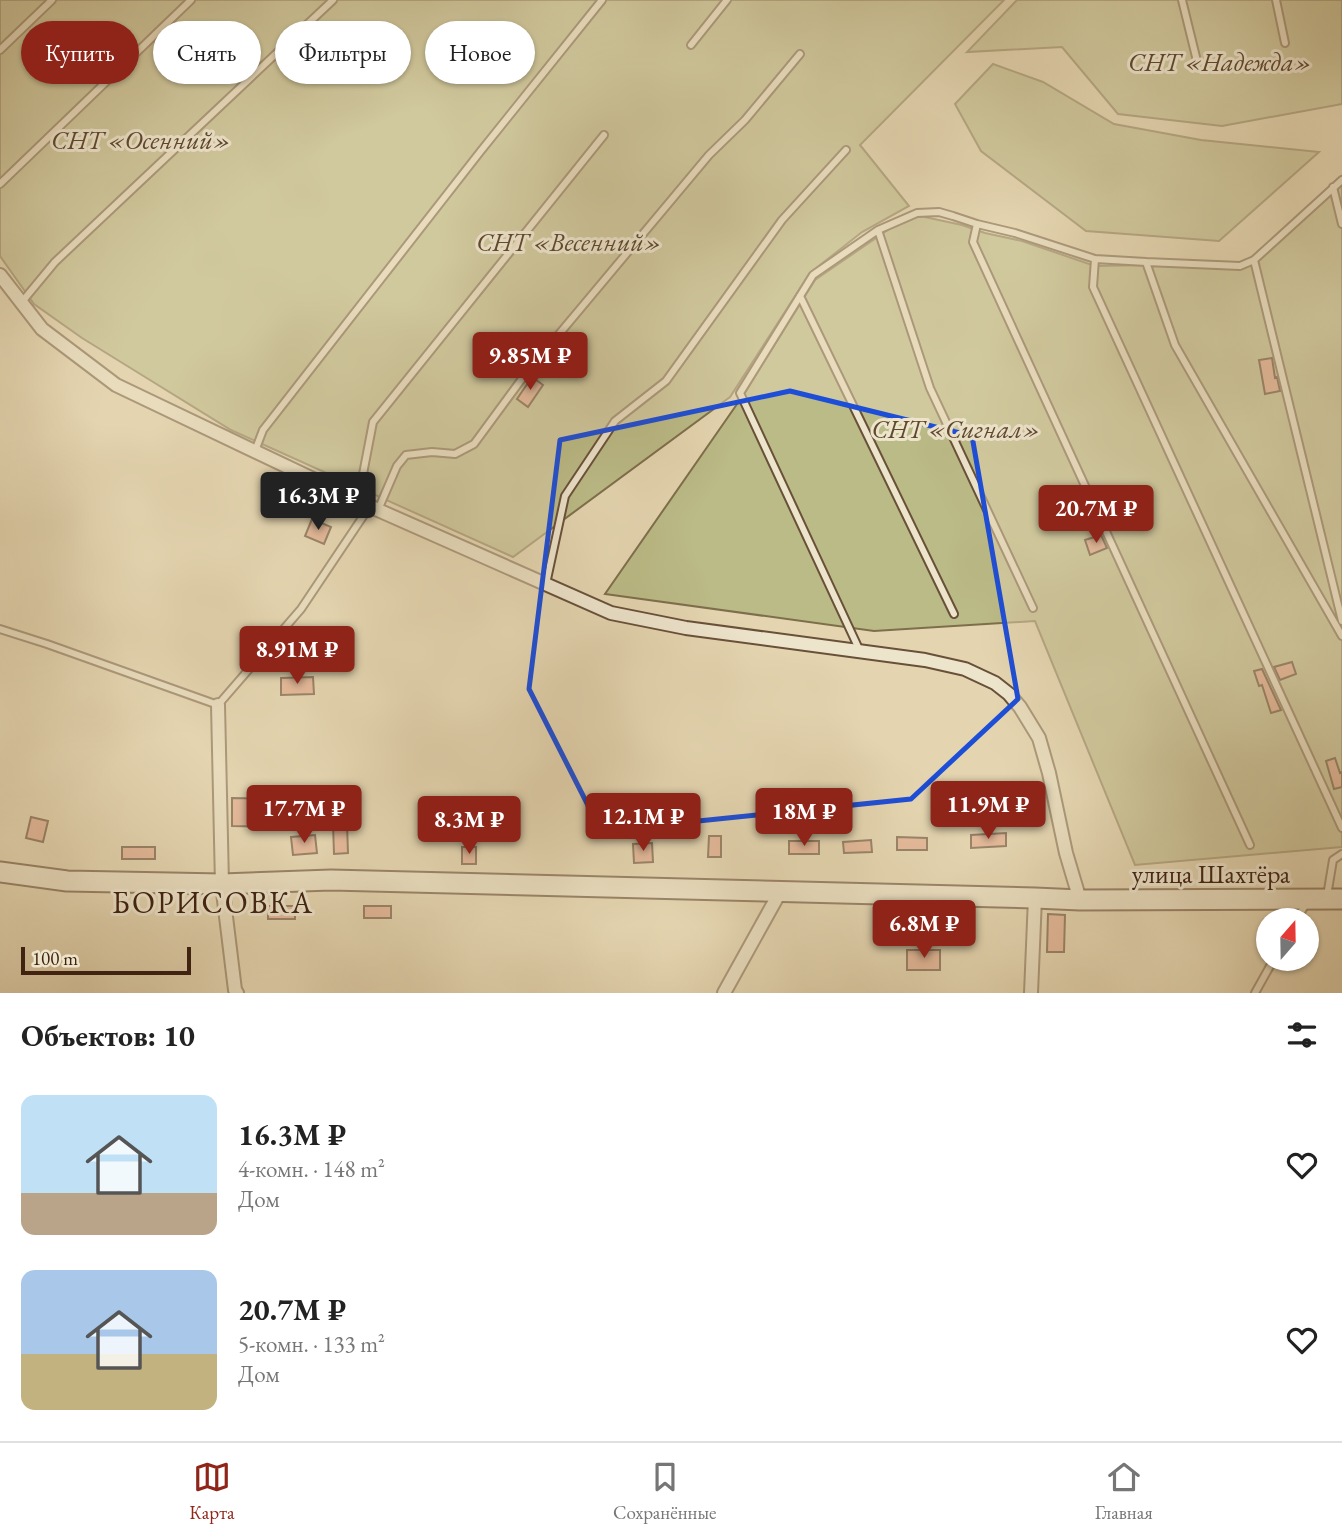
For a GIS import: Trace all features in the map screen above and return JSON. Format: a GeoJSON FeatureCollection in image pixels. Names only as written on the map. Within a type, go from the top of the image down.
{"type":"FeatureCollection","features":[{"type":"Feature","properties":{"kind":"main road","name":"улица Шахтёра"},"geometry":{"type":"LineString","coordinates":[[0,872],[67,881],[222,884],[331,880],[1080,901],[1326,899]]}},
{"type":"Feature","properties":{"kind":"street"},"geometry":{"type":"LineString","coordinates":[[0,275],[41,329],[116,385],[369,505],[611,613],[686,628],[925,660],[964,669],[995,683],[1020,707],[1039,738],[1080,901]]}},
{"type":"Feature","properties":{"kind":"street"},"geometry":{"type":"LineString","coordinates":[[218,705],[222,884],[237,993]]}},
{"type":"Feature","properties":{"kind":"street"},"geometry":{"type":"LineString","coordinates":[[724,993],[780,892]]}},
{"type":"Feature","properties":{"kind":"street"},"geometry":{"type":"LineString","coordinates":[[1031,993],[1035,898]]}},
{"type":"Feature","properties":{"kind":"lane"},"geometry":{"type":"LineString","coordinates":[[0,50],[52,0]]}},
{"type":"Feature","properties":{"kind":"lane"},"geometry":{"type":"LineString","coordinates":[[0,184],[191,0]]}},
{"type":"Feature","properties":{"kind":"lane"},"geometry":{"type":"LineString","coordinates":[[21,303],[55,262],[333,0]]}},
{"type":"Feature","properties":{"kind":"lane"},"geometry":{"type":"LineString","coordinates":[[255,451],[263,430],[271,419],[602,0]]}},
{"type":"Feature","properties":{"kind":"lane"},"geometry":{"type":"LineString","coordinates":[[691,45],[727,0]]}},
{"type":"Feature","properties":{"kind":"lane"},"geometry":{"type":"LineString","coordinates":[[1182,0],[1197,61]]}},
{"type":"Feature","properties":{"kind":"lane"},"geometry":{"type":"LineString","coordinates":[[1276,0],[1285,43]]}},
{"type":"Feature","properties":{"kind":"lane"},"geometry":{"type":"LineString","coordinates":[[0,629],[218,705],[301,610],[405,455],[432,452],[455,454],[474,444],[559,334],[709,155],[745,120],[800,54]]}},
{"type":"Feature","properties":{"kind":"lane"},"geometry":{"type":"LineString","coordinates":[[369,505],[373,422],[604,135]]}},
{"type":"Feature","properties":{"kind":"lane"},"geometry":{"type":"LineString","coordinates":[[546,584],[565,496],[615,421],[666,381],[782,220],[846,150]]}},
{"type":"Feature","properties":{"kind":"lane"},"geometry":{"type":"LineString","coordinates":[[859,650],[740,394],[813,275],[878,230],[917,213],[939,212],[1095,259],[1240,265],[1254,260],[1342,180]]}},
{"type":"Feature","properties":{"kind":"lane"},"geometry":{"type":"LineString","coordinates":[[1333,187],[1342,224]]}},
{"type":"Feature","properties":{"kind":"lane"},"geometry":{"type":"LineString","coordinates":[[976,224],[973,242],[1250,845]]}},
{"type":"Feature","properties":{"kind":"lane"},"geometry":{"type":"LineString","coordinates":[[878,230],[930,388],[1033,608]]}},
{"type":"Feature","properties":{"kind":"lane"},"geometry":{"type":"LineString","coordinates":[[1095,259],[1093,287],[1342,828]]}},
{"type":"Feature","properties":{"kind":"lane"},"geometry":{"type":"LineString","coordinates":[[1254,260],[1342,621]]}},
{"type":"Feature","properties":{"kind":"lane"},"geometry":{"type":"LineString","coordinates":[[1146,262],[1175,345],[1342,636]]}},
{"type":"Feature","properties":{"kind":"lane"},"geometry":{"type":"LineString","coordinates":[[800,296],[954,614]]}},
{"type":"Feature","properties":{"kind":"lane"},"geometry":{"type":"LineString","coordinates":[[1326,899],[1333,860],[1342,854]]}},
{"type":"Feature","properties":{"kind":"lane"},"geometry":{"type":"LineString","coordinates":[[1255,993],[1267,971]]}},
{"type":"Feature","properties":{"kind":"highlighted area"},"geometry":{"type":"Polygon","coordinates":[[[790,391],[972,436],[1018,699],[911,799],[601,831],[529,689],[560,440],[790,391]]]}},
{"type":"Feature","properties":{"kind":"green space","name":"СНТ «Весенний»"},"geometry":{"type":"Polygon","coordinates":[[[0,0],[1004,0],[860,145],[909,206],[862,232],[810,273],[730,397],[513,557],[231,430],[82,338],[34,304],[0,256],[0,0]]]}},
{"type":"Feature","properties":{"kind":"green space","name":"СНТ «Надежда»"},"geometry":{"type":"Polygon","coordinates":[[[1017,0],[1342,0],[1342,104],[1222,126],[1118,114],[1062,47],[967,52],[1017,0]]]}},
{"type":"Feature","properties":{"kind":"green space"},"geometry":{"type":"Polygon","coordinates":[[[993,64],[1043,82],[1114,124],[1201,140],[1319,152],[1219,241],[1086,231],[981,151],[955,104],[993,64]]]}},
{"type":"Feature","properties":{"kind":"green space","name":"СНТ «Сигнал»"},"geometry":{"type":"Polygon","coordinates":[[[1342,176],[1342,847],[1135,865],[1035,621],[874,631],[605,594],[744,394],[815,280],[911,214],[1022,241],[1095,266],[1251,263],[1342,176]]]}},
{"type":"Feature","properties":{"kind":"building"},"geometry":{"type":"Polygon","coordinates":[[[1272,358],[1280,391],[1265,394],[1259,360],[1272,358]]]}},
{"type":"Feature","properties":{"kind":"building"},"geometry":{"type":"Polygon","coordinates":[[[532,377],[543,385],[528,407],[517,399],[532,377]]]}},
{"type":"Feature","properties":{"kind":"building"},"geometry":{"type":"Polygon","coordinates":[[[312,519],[331,527],[324,544],[305,536],[312,519]]]}},
{"type":"Feature","properties":{"kind":"building"},"geometry":{"type":"Polygon","coordinates":[[[1101,535],[1107,548],[1090,555],[1085,540],[1101,535]]]}},
{"type":"Feature","properties":{"kind":"building"},"geometry":{"type":"Polygon","coordinates":[[[1292,662],[1296,674],[1280,680],[1274,667],[1292,662]]]}},
{"type":"Feature","properties":{"kind":"building"},"geometry":{"type":"Polygon","coordinates":[[[1262,669],[1281,710],[1271,713],[1262,685],[1259,686],[1254,671],[1262,669]]]}},
{"type":"Feature","properties":{"kind":"building"},"geometry":{"type":"Polygon","coordinates":[[[313,677],[314,694],[281,695],[281,678],[313,677]]]}},
{"type":"Feature","properties":{"kind":"building"},"geometry":{"type":"Polygon","coordinates":[[[1335,758],[1340,773],[1342,772],[1342,787],[1334,789],[1326,761],[1335,758]]]}},
{"type":"Feature","properties":{"kind":"building"},"geometry":{"type":"Polygon","coordinates":[[[232,798],[281,799],[280,827],[232,826],[232,798]]]}},
{"type":"Feature","properties":{"kind":"building"},"geometry":{"type":"Polygon","coordinates":[[[31,817],[48,821],[43,842],[26,838],[31,817]]]}},
{"type":"Feature","properties":{"kind":"building"},"geometry":{"type":"Polygon","coordinates":[[[333,824],[347,824],[348,853],[334,854],[333,824]]]}},
{"type":"Feature","properties":{"kind":"building"},"geometry":{"type":"Polygon","coordinates":[[[1006,833],[1006,846],[971,848],[971,835],[1006,833]]]}},
{"type":"Feature","properties":{"kind":"building"},"geometry":{"type":"Polygon","coordinates":[[[315,835],[317,853],[293,855],[291,837],[315,835]]]}},
{"type":"Feature","properties":{"kind":"building"},"geometry":{"type":"Polygon","coordinates":[[[709,836],[721,836],[721,857],[708,857],[709,836]]]}},
{"type":"Feature","properties":{"kind":"building"},"geometry":{"type":"Polygon","coordinates":[[[897,837],[927,838],[927,850],[897,850],[897,837]]]}},
{"type":"Feature","properties":{"kind":"building"},"geometry":{"type":"Polygon","coordinates":[[[871,840],[872,852],[844,853],[843,842],[871,840]]]}},
{"type":"Feature","properties":{"kind":"building"},"geometry":{"type":"Polygon","coordinates":[[[789,841],[819,841],[819,854],[789,854],[789,841]]]}},
{"type":"Feature","properties":{"kind":"building"},"geometry":{"type":"Polygon","coordinates":[[[652,843],[653,862],[634,863],[633,844],[652,843]]]}},
{"type":"Feature","properties":{"kind":"building"},"geometry":{"type":"Polygon","coordinates":[[[122,847],[155,847],[155,859],[122,859],[122,847]]]}},
{"type":"Feature","properties":{"kind":"building"},"geometry":{"type":"Polygon","coordinates":[[[462,847],[476,847],[476,864],[462,864],[462,847]]]}},
{"type":"Feature","properties":{"kind":"building"},"geometry":{"type":"Polygon","coordinates":[[[268,906],[295,906],[295,919],[268,919],[268,906]]]}},
{"type":"Feature","properties":{"kind":"building"},"geometry":{"type":"Polygon","coordinates":[[[364,906],[391,906],[391,918],[364,918],[364,906]]]}},
{"type":"Feature","properties":{"kind":"building"},"geometry":{"type":"Polygon","coordinates":[[[1048,914],[1065,915],[1064,952],[1047,952],[1048,914]]]}},
{"type":"Feature","properties":{"kind":"building"},"geometry":{"type":"Polygon","coordinates":[[[907,950],[940,950],[940,970],[907,970],[907,950]]]}},
{"type":"Feature","properties":{"kind":"district","name":"БОРИСОВКА"},"geometry":{"type":"Point","coordinates":[213,903]}},
{"type":"Feature","properties":{"kind":"park label","name":"СНТ «Осенний»"},"geometry":{"type":"Point","coordinates":[141,140]}}]}
